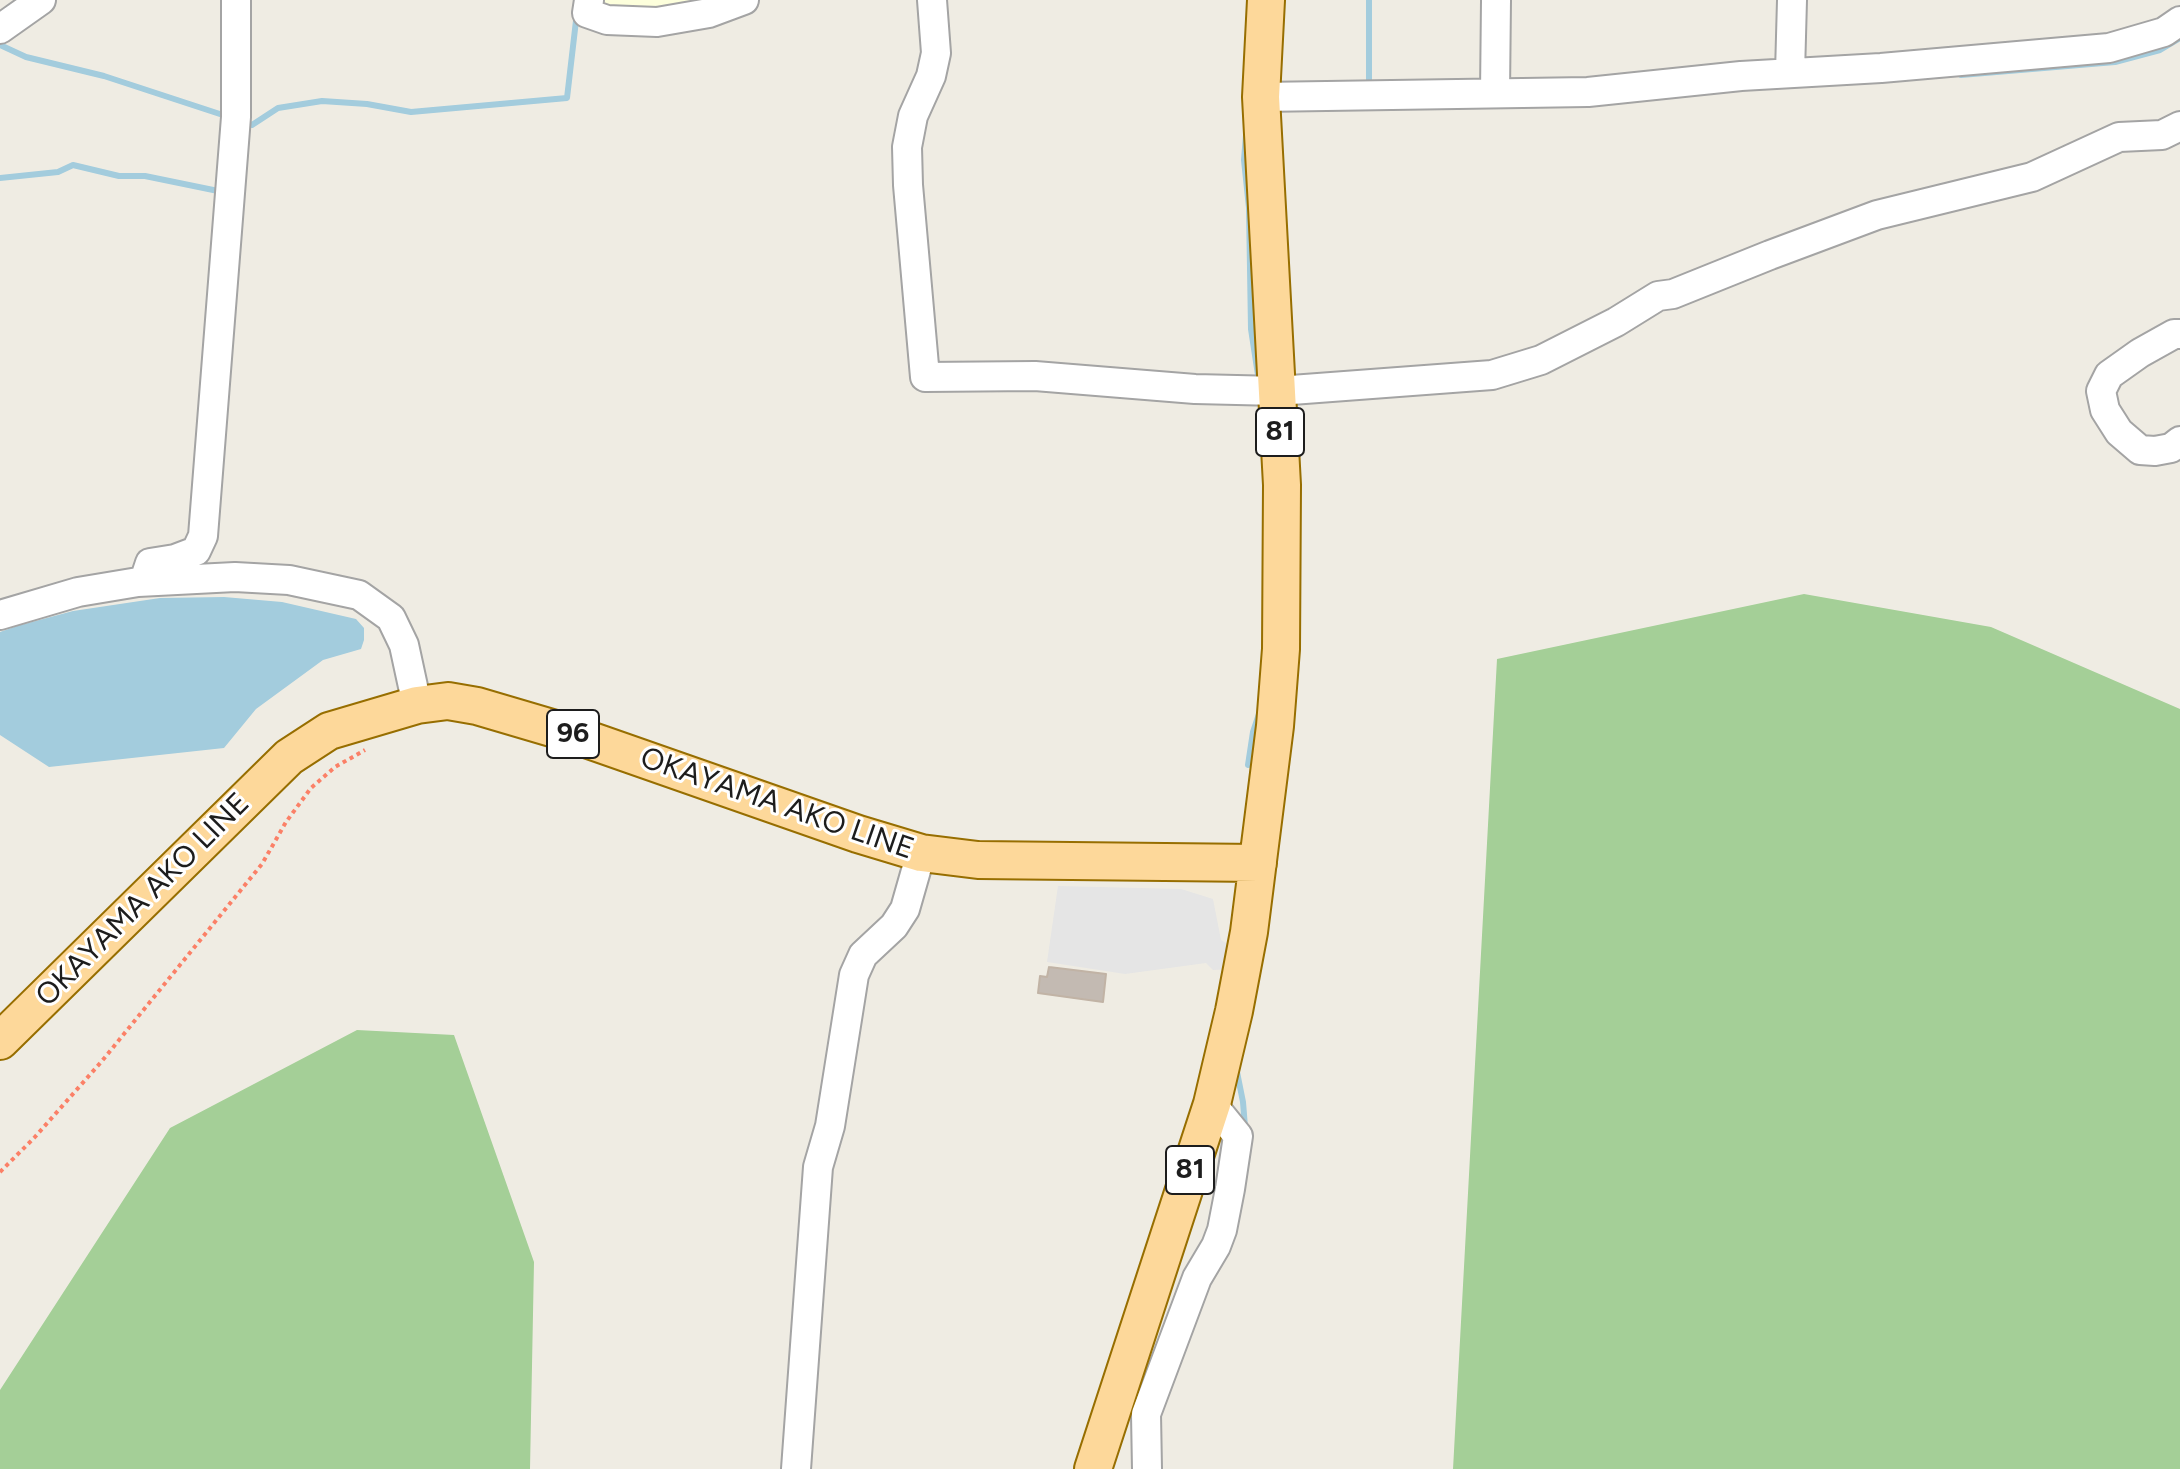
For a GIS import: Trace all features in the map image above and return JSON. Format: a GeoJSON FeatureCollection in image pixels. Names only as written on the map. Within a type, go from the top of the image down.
{"type":"FeatureCollection","features":[{"type":"Feature","properties":{"kind":"main road","name":"81"},"geometry":{"type":"LineString","coordinates":[[1093,1469],[1212,1104],[1249,932],[1275,726],[1281,649],[1282,485],[1261,97],[1266,0]]}},
{"type":"Feature","properties":{"kind":"main road","name":"OKAYAMA AKO LINE"},"geometry":{"type":"LineString","coordinates":[[0,1041],[289,757],[329,731],[417,705],[448,701],[572,734],[921,853],[978,860],[1258,863]]}},
{"type":"Feature","properties":{"kind":"street"},"geometry":{"type":"LineString","coordinates":[[0,29],[41,0]]}},
{"type":"Feature","properties":{"kind":"street"},"geometry":{"type":"LineString","coordinates":[[144,581],[150,563],[175,559],[196,551],[203,536],[236,119],[236,0]]}},
{"type":"Feature","properties":{"kind":"street"},"geometry":{"type":"LineString","coordinates":[[589,0],[587,13],[607,20],[657,22],[709,13],[744,0]]}},
{"type":"Feature","properties":{"kind":"street"},"geometry":{"type":"LineString","coordinates":[[932,0],[936,53],[931,76],[913,116],[907,147],[925,377],[1035,376],[1195,389],[1278,391],[1492,375],[1541,360],[1616,322],[1658,296],[1673,294],[1877,215],[2032,177],[2119,137],[2162,135],[2180,126]]}},
{"type":"Feature","properties":{"kind":"street"},"geometry":{"type":"LineString","coordinates":[[1495,85],[1496,0]]}},
{"type":"Feature","properties":{"kind":"street"},"geometry":{"type":"LineString","coordinates":[[1790,73],[1792,0]]}},
{"type":"Feature","properties":{"kind":"street"},"geometry":{"type":"LineString","coordinates":[[1261,97],[1495,85],[1588,92],[1741,76],[1881,68],[2109,48],[2164,32],[2178,14]]}},
{"type":"Feature","properties":{"kind":"street"},"geometry":{"type":"LineString","coordinates":[[2180,334],[2174,334],[2140,353],[2109,375],[2101,391],[2105,410],[2119,432],[2140,450],[2171,448],[2180,441]]}},
{"type":"Feature","properties":{"kind":"street"},"geometry":{"type":"LineString","coordinates":[[0,615],[78,592],[144,581],[235,577],[289,580],[359,595],[391,618],[404,645],[417,705]]}},
{"type":"Feature","properties":{"kind":"street"},"geometry":{"type":"LineString","coordinates":[[796,1469],[818,1167],[830,1126],[854,975],[863,955],[894,926],[905,909],[921,853]]}},
{"type":"Feature","properties":{"kind":"street"},"geometry":{"type":"LineString","coordinates":[[1147,1469],[1146,1414],[1197,1278],[1216,1246],[1228,1203],[1238,1136],[1212,1104]]}},
{"type":"Feature","properties":{"kind":"path"},"geometry":{"type":"LineString","coordinates":[[0,1172],[102,1061],[262,864],[286,822],[311,788],[335,767],[371,747]]}},
{"type":"Feature","properties":{"kind":"shaded area"},"geometry":{"type":"Polygon","coordinates":[[[597,0],[721,0],[609,15],[597,0]]]}},
{"type":"Feature","properties":{"kind":"shaded area"},"geometry":{"type":"Polygon","coordinates":[[[1058,886],[1181,889],[1213,899],[1221,940],[1234,948],[1231,969],[1213,970],[1206,963],[1125,974],[1047,962],[1058,886]]]}},
{"type":"Feature","properties":{"kind":"green space"},"geometry":{"type":"Polygon","coordinates":[[[1804,594],[1991,627],[2180,709],[2180,1469],[1453,1469],[1497,659],[1804,594]]]}},
{"type":"Feature","properties":{"kind":"green space"},"geometry":{"type":"Polygon","coordinates":[[[357,1030],[454,1035],[534,1262],[530,1469],[0,1469],[0,1390],[170,1128],[357,1030]]]}},
{"type":"Feature","properties":{"kind":"water"},"geometry":{"type":"Polygon","coordinates":[[[224,597],[282,602],[356,619],[364,628],[361,649],[323,660],[256,709],[224,748],[49,767],[0,735],[0,632],[73,611],[160,598],[224,597]]]}},
{"type":"Feature","properties":{"kind":"building"},"geometry":{"type":"Polygon","coordinates":[[[1049,967],[1106,974],[1103,1002],[1038,993],[1040,976],[1047,977],[1049,967]]]}},
{"type":"Feature","properties":{"kind":"waterway"},"geometry":{"type":"LineString","coordinates":[[1369,0],[1369,83],[1373,83]]}},
{"type":"Feature","properties":{"kind":"waterway"},"geometry":{"type":"LineString","coordinates":[[243,122],[252,125],[278,108],[322,101],[367,104],[411,112],[567,98],[577,12]]}},
{"type":"Feature","properties":{"kind":"waterway"},"geometry":{"type":"LineString","coordinates":[[1961,75],[2115,62],[2160,50],[2180,38]]}},
{"type":"Feature","properties":{"kind":"waterway"},"geometry":{"type":"LineString","coordinates":[[0,45],[26,57],[104,76],[229,117]]}},
{"type":"Feature","properties":{"kind":"waterway"},"geometry":{"type":"LineString","coordinates":[[1246,135],[1244,160],[1249,208],[1251,329],[1258,375]]}},
{"type":"Feature","properties":{"kind":"waterway"},"geometry":{"type":"LineString","coordinates":[[0,178],[58,172],[73,165],[119,176],[145,176],[223,192]]}},
{"type":"Feature","properties":{"kind":"waterway"},"geometry":{"type":"LineString","coordinates":[[1248,765],[1259,714]]}},
{"type":"Feature","properties":{"kind":"waterway"},"geometry":{"type":"LineString","coordinates":[[1236,1067],[1245,1127]]}}]}
